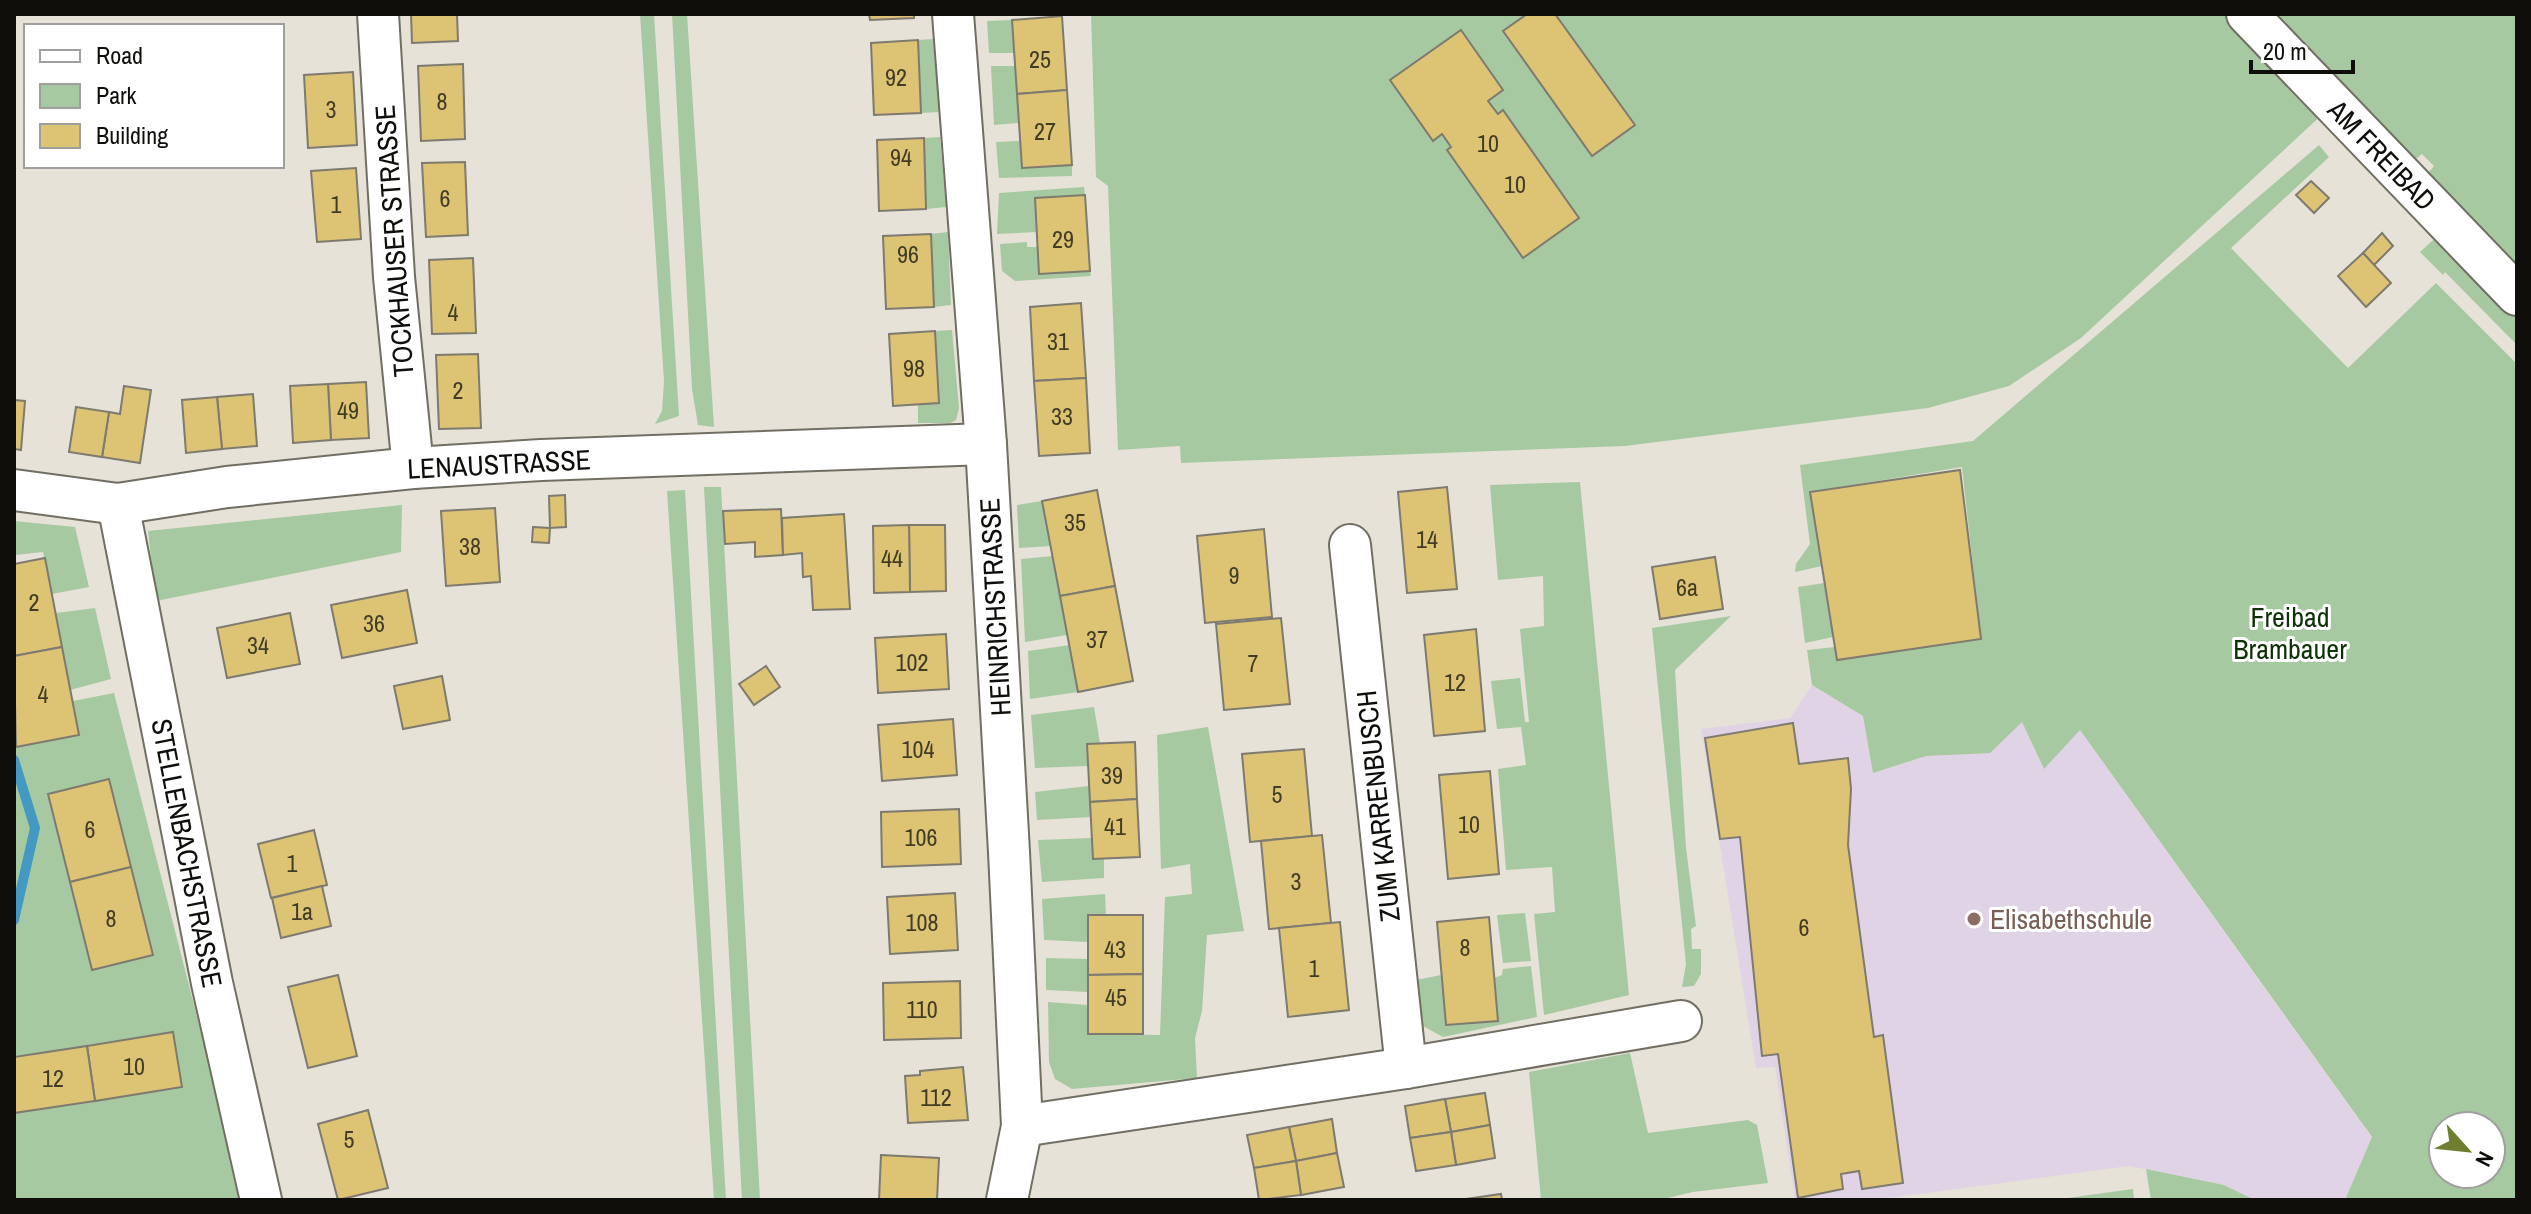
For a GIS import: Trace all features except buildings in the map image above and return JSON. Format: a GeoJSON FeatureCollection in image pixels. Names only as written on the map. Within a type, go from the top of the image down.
{"type":"FeatureCollection","features":[{"type":"Feature","properties":{"kind":"street","name":"TOCKHAUSER STRASSE"},"geometry":{"type":"LineString","coordinates":[[378,14],[394,277],[413,468]]}},
{"type":"Feature","properties":{"kind":"street","name":"HEINRICHSTRASSE"},"geometry":{"type":"LineString","coordinates":[[953,14],[986,444],[1022,1126],[1007,1200]]}},
{"type":"Feature","properties":{"kind":"street","name":"AM FREIBAD"},"geometry":{"type":"LineString","coordinates":[[2247,14],[2517,295]]}},
{"type":"Feature","properties":{"kind":"street","name":"LENAUSTRASSE"},"geometry":{"type":"LineString","coordinates":[[14,490],[118,504],[227,487],[413,468],[541,460],[986,444]]}},
{"type":"Feature","properties":{"kind":"street","name":"STELLENBACHSTRASSE"},"geometry":{"type":"LineString","coordinates":[[118,504],[212,983],[261,1200]]}},
{"type":"Feature","properties":{"kind":"street","name":"ZUM KARRENBUSCH"},"geometry":{"type":"LineString","coordinates":[[1350,545],[1406,1068]]}},
{"type":"Feature","properties":{"kind":"street"},"geometry":{"type":"LineString","coordinates":[[1022,1126],[1406,1068],[1681,1021]]}},
{"type":"Feature","properties":{"kind":"shaded area","name":"Elisabethschule"},"geometry":{"type":"Polygon","coordinates":[[[1812,685],[1863,716],[1873,773],[1926,756],[1955,754],[2022,722],[2043,768],[2079,729],[2372,1138],[2345,1200],[2255,1200],[2224,1185],[2129,1166],[1874,1200],[1795,1200],[1775,1067],[1756,1068],[1701,729],[1790,718],[1812,685]]]}},
{"type":"Feature","properties":{"kind":"green space"},"geometry":{"type":"Polygon","coordinates":[[[640,14],[654,14],[679,416],[655,424],[662,411],[664,381],[640,14]]]}},
{"type":"Feature","properties":{"kind":"green space"},"geometry":{"type":"Polygon","coordinates":[[[672,14],[687,14],[714,427],[698,425],[692,389],[672,14]]]}},
{"type":"Feature","properties":{"kind":"green space"},"geometry":{"type":"Polygon","coordinates":[[[1091,14],[2230,14],[2326,111],[2081,338],[2009,386],[1928,408],[1625,446],[1181,463],[1180,446],[1118,450],[1108,186],[1096,177],[1091,14]]]}},
{"type":"Feature","properties":{"kind":"green space"},"geometry":{"type":"Polygon","coordinates":[[[2267,14],[2517,14],[2517,272],[2424,178],[2434,166],[2422,154],[2409,165],[2267,14]]]}},
{"type":"Feature","properties":{"kind":"green space"},"geometry":{"type":"Polygon","coordinates":[[[1012,20],[1015,53],[989,53],[987,21],[1012,20]]]}},
{"type":"Feature","properties":{"kind":"green space"},"geometry":{"type":"Polygon","coordinates":[[[933,39],[940,112],[921,113],[918,40],[933,39]]]}},
{"type":"Feature","properties":{"kind":"green space"},"geometry":{"type":"Polygon","coordinates":[[[991,66],[1016,66],[1019,123],[994,125],[991,66]]]}},
{"type":"Feature","properties":{"kind":"green space"},"geometry":{"type":"Polygon","coordinates":[[[940,137],[946,207],[926,209],[924,138],[940,137]]]}},
{"type":"Feature","properties":{"kind":"green space"},"geometry":{"type":"Polygon","coordinates":[[[1020,141],[1022,167],[1072,165],[1072,176],[999,178],[996,142],[1020,141]]]}},
{"type":"Feature","properties":{"kind":"green space","name":"Freibad Brambauer"},"geometry":{"type":"Polygon","coordinates":[[[2319,145],[2329,157],[2231,248],[2348,368],[2436,283],[2517,364],[2517,1200],[2345,1200],[2372,1137],[2080,730],[2044,769],[2022,722],[1990,753],[1926,756],[1873,773],[1863,716],[1812,685],[1807,650],[1835,647],[1837,660],[1981,639],[1962,467],[1810,492],[1822,566],[1795,572],[1796,564],[1810,544],[1800,465],[1973,441],[2319,145]]]}},
{"type":"Feature","properties":{"kind":"green space"},"geometry":{"type":"Polygon","coordinates":[[[1084,187],[1085,195],[1035,198],[1037,232],[997,234],[999,193],[1084,187]]]}},
{"type":"Feature","properties":{"kind":"green space"},"geometry":{"type":"Polygon","coordinates":[[[2443,231],[2517,307],[2517,345],[2445,272],[2443,275],[2420,252],[2443,231]]]}},
{"type":"Feature","properties":{"kind":"green space"},"geometry":{"type":"Polygon","coordinates":[[[948,232],[951,305],[934,307],[931,234],[948,232]]]}},
{"type":"Feature","properties":{"kind":"green space"},"geometry":{"type":"Polygon","coordinates":[[[1027,242],[1027,247],[1038,247],[1040,274],[1090,271],[1091,276],[1015,281],[1002,271],[1000,244],[1027,242]]]}},
{"type":"Feature","properties":{"kind":"green space"},"geometry":{"type":"Polygon","coordinates":[[[952,330],[959,408],[956,420],[950,423],[918,423],[918,405],[939,403],[935,331],[952,330]]]}},
{"type":"Feature","properties":{"kind":"green space"},"geometry":{"type":"Polygon","coordinates":[[[1580,482],[1629,995],[1544,1015],[1534,914],[1555,912],[1552,867],[1506,870],[1498,769],[1526,765],[1521,727],[1497,729],[1491,681],[1520,678],[1525,722],[1529,722],[1520,629],[1544,626],[1543,576],[1498,580],[1490,485],[1580,482]]]}},
{"type":"Feature","properties":{"kind":"green space"},"geometry":{"type":"Polygon","coordinates":[[[704,487],[721,487],[760,1200],[742,1200],[704,487]]]}},
{"type":"Feature","properties":{"kind":"green space"},"geometry":{"type":"Polygon","coordinates":[[[685,490],[726,1200],[714,1200],[667,491],[685,490]]]}},
{"type":"Feature","properties":{"kind":"green space"},"geometry":{"type":"Polygon","coordinates":[[[1042,501],[1051,546],[1019,548],[1017,505],[1042,501]]]}},
{"type":"Feature","properties":{"kind":"green space"},"geometry":{"type":"Polygon","coordinates":[[[402,505],[401,552],[156,601],[148,531],[402,505]]]}},
{"type":"Feature","properties":{"kind":"green space"},"geometry":{"type":"Polygon","coordinates":[[[14,521],[75,527],[89,587],[52,594],[43,552],[15,555],[14,564],[14,521]]]}},
{"type":"Feature","properties":{"kind":"green space"},"geometry":{"type":"Polygon","coordinates":[[[1053,556],[1067,635],[1025,642],[1021,559],[1053,556]]]}},
{"type":"Feature","properties":{"kind":"green space"},"geometry":{"type":"Polygon","coordinates":[[[1824,583],[1833,637],[1805,643],[1798,587],[1824,583]]]}},
{"type":"Feature","properties":{"kind":"green space"},"geometry":{"type":"Polygon","coordinates":[[[95,608],[111,679],[70,690],[56,613],[95,608]]]}},
{"type":"Feature","properties":{"kind":"green space"},"geometry":{"type":"Polygon","coordinates":[[[1731,616],[1675,670],[1686,848],[1696,926],[1691,929],[1692,949],[1701,949],[1701,974],[1694,986],[1682,987],[1686,964],[1652,628],[1731,616]]]}},
{"type":"Feature","properties":{"kind":"green space"},"geometry":{"type":"Polygon","coordinates":[[[1070,645],[1078,692],[1030,699],[1028,651],[1070,645]]]}},
{"type":"Feature","properties":{"kind":"green space"},"geometry":{"type":"Polygon","coordinates":[[[114,693],[244,1200],[14,1200],[14,738],[16,747],[78,735],[73,701],[114,693]]]}},
{"type":"Feature","properties":{"kind":"green space"},"geometry":{"type":"Polygon","coordinates":[[[1094,707],[1100,743],[1087,744],[1088,766],[1035,768],[1031,715],[1094,707]]]}},
{"type":"Feature","properties":{"kind":"green space"},"geometry":{"type":"Polygon","coordinates":[[[1208,727],[1244,931],[1207,935],[1202,1011],[1195,1038],[1197,1078],[1072,1089],[1055,1079],[1049,1062],[1048,1002],[1088,1005],[1089,1034],[1160,1035],[1165,897],[1192,894],[1190,864],[1161,869],[1157,735],[1208,727]]]}},
{"type":"Feature","properties":{"kind":"green space"},"geometry":{"type":"Polygon","coordinates":[[[1089,786],[1091,817],[1037,820],[1035,792],[1089,786]]]}},
{"type":"Feature","properties":{"kind":"green space"},"geometry":{"type":"Polygon","coordinates":[[[1092,838],[1093,859],[1104,859],[1104,878],[1042,882],[1038,840],[1092,838]]]}},
{"type":"Feature","properties":{"kind":"green space"},"geometry":{"type":"Polygon","coordinates":[[[1105,894],[1106,915],[1088,915],[1088,942],[1044,940],[1042,899],[1105,894]]]}},
{"type":"Feature","properties":{"kind":"green space"},"geometry":{"type":"Polygon","coordinates":[[[1525,913],[1531,961],[1503,963],[1497,915],[1525,913]]]}},
{"type":"Feature","properties":{"kind":"green space"},"geometry":{"type":"Polygon","coordinates":[[[1046,958],[1088,959],[1088,992],[1046,990],[1046,958]]]}},
{"type":"Feature","properties":{"kind":"green space"},"geometry":{"type":"Polygon","coordinates":[[[1531,966],[1537,1017],[1443,1037],[1423,1026],[1416,980],[1441,975],[1446,1025],[1497,1021],[1494,978],[1502,975],[1503,969],[1531,966]]]}},
{"type":"Feature","properties":{"kind":"green space"},"geometry":{"type":"Polygon","coordinates":[[[1630,1053],[1648,1133],[1748,1120],[1757,1125],[1768,1183],[1693,1192],[1659,1200],[1541,1200],[1529,1072],[1630,1053]]]}},
{"type":"Feature","properties":{"kind":"green space"},"geometry":{"type":"Polygon","coordinates":[[[2146,1169],[2224,1185],[2255,1200],[2151,1200],[2146,1169]]]}},
{"type":"Feature","properties":{"kind":"green space"},"geometry":{"type":"Polygon","coordinates":[[[2133,1189],[2134,1200],[2053,1200],[2133,1189]]]}},
{"type":"Feature","properties":{"kind":"waterway"},"geometry":{"type":"LineString","coordinates":[[14,760],[35,828],[14,920]]}},
{"type":"Feature","properties":{"kind":"place","name":"Elisabethschule"},"geometry":{"type":"Point","coordinates":[1974,919]}}]}
